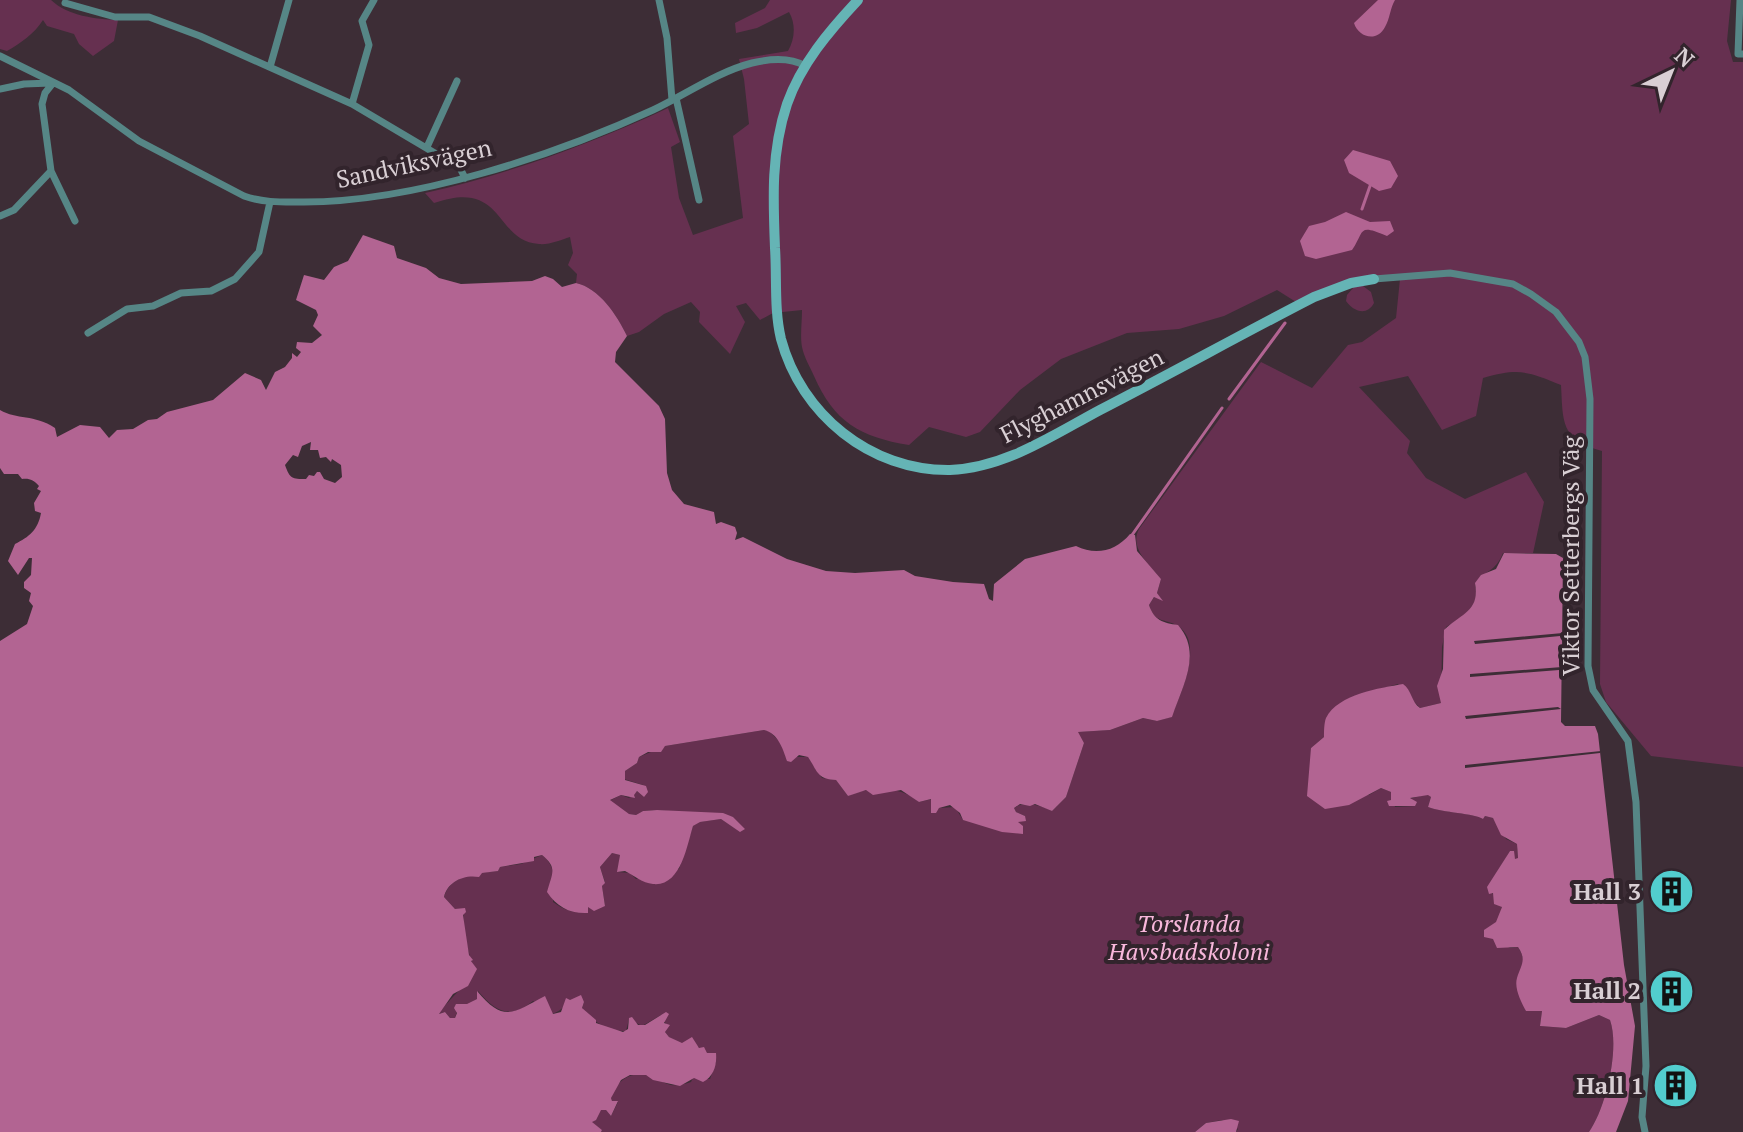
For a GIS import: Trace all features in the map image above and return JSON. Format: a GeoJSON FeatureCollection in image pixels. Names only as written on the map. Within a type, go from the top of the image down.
{"type":"FeatureCollection","features":[{"type":"Feature","properties":{"kind":"street"},"geometry":{"type":"LineString","coordinates":[[270,67],[289,0]]}},
{"type":"Feature","properties":{"kind":"street"},"geometry":{"type":"LineString","coordinates":[[352,104],[369,45],[362,21],[374,0]]}},
{"type":"Feature","properties":{"kind":"street"},"geometry":{"type":"LineString","coordinates":[[659,0],[674,99],[699,200]]}},
{"type":"Feature","properties":{"kind":"street","name":"Flyghamnsvägen"},"geometry":{"type":"LineString","coordinates":[[858,0],[805,66],[788,103],[775,155],[773,208],[781,337],[801,386],[824,417],[852,440],[890,460],[920,467],[952,470],[991,463],[1007,458],[1314,297],[1351,283],[1374,279]]}},
{"type":"Feature","properties":{"kind":"street"},"geometry":{"type":"LineString","coordinates":[[1740,0],[1738,54],[1743,54]]}},
{"type":"Feature","properties":{"kind":"street"},"geometry":{"type":"LineString","coordinates":[[65,3],[115,17],[149,17],[166,22],[270,67],[352,104],[460,168],[465,178]]}},
{"type":"Feature","properties":{"kind":"street","name":"Sandviksvägen"},"geometry":{"type":"LineString","coordinates":[[0,56],[87,101],[139,141],[244,196],[270,202],[358,201],[465,178],[583,138],[737,68],[779,60],[795,61],[805,66]]}},
{"type":"Feature","properties":{"kind":"street"},"geometry":{"type":"LineString","coordinates":[[427,147],[457,81]]}},
{"type":"Feature","properties":{"kind":"street"},"geometry":{"type":"LineString","coordinates":[[0,89],[53,83]]}},
{"type":"Feature","properties":{"kind":"street"},"geometry":{"type":"LineString","coordinates":[[53,83],[45,93],[42,104],[51,171],[75,221]]}},
{"type":"Feature","properties":{"kind":"street"},"geometry":{"type":"LineString","coordinates":[[0,216],[14,210],[51,171]]}},
{"type":"Feature","properties":{"kind":"street"},"geometry":{"type":"LineString","coordinates":[[88,333],[127,309],[153,306],[181,293],[211,291],[235,279],[259,252],[270,202]]}},
{"type":"Feature","properties":{"kind":"street","name":"Viktor Setterbergs Väg"},"geometry":{"type":"LineString","coordinates":[[1374,279],[1450,273],[1513,284],[1556,312],[1579,342],[1585,357],[1590,435],[1588,666],[1593,690],[1628,741],[1636,802],[1646,1066],[1642,1117],[1645,1132]]}},
{"type":"Feature","properties":{"kind":"green space"},"geometry":{"type":"Polygon","coordinates":[[[0,0],[51,0],[74,13],[118,20],[114,41],[93,56],[79,44],[74,34],[47,26],[43,20],[17,45],[7,51],[0,49],[0,0]]]}},
{"type":"Feature","properties":{"kind":"green space","name":"Torslanda Havsbadskoloni"},"geometry":{"type":"Polygon","coordinates":[[[770,0],[1731,0],[1727,41],[1733,62],[1743,62],[1743,767],[1651,756],[1606,702],[1600,684],[1602,451],[1578,441],[1566,427],[1561,385],[1531,374],[1515,372],[1483,378],[1476,416],[1442,430],[1408,376],[1359,387],[1410,441],[1407,453],[1426,478],[1465,499],[1526,472],[1544,502],[1533,553],[1503,553],[1497,564],[1475,585],[1473,605],[1446,627],[1442,647],[1441,703],[1420,708],[1398,684],[1355,696],[1324,737],[1311,748],[1311,763],[1369,795],[1381,788],[1391,792],[1395,807],[1415,806],[1409,799],[1428,794],[1431,797],[1428,807],[1483,819],[1485,816],[1493,818],[1506,839],[1517,844],[1518,859],[1510,851],[1488,887],[1502,907],[1493,939],[1510,948],[1518,947],[1522,955],[1523,966],[1518,977],[1526,1011],[1542,1011],[1540,1026],[1566,1028],[1599,1015],[1610,1020],[1613,1032],[1610,1078],[1601,1108],[1589,1132],[1236,1132],[1238,1129],[1222,1120],[1206,1123],[1195,1132],[601,1132],[591,1122],[600,1110],[606,1110],[611,1116],[618,1102],[612,1101],[613,1092],[624,1079],[640,1074],[671,1085],[681,1085],[691,1082],[693,1078],[710,1079],[716,1062],[690,1040],[682,1044],[669,1037],[661,1015],[642,1026],[629,1019],[626,1031],[613,1030],[590,1017],[582,1008],[584,1002],[579,998],[552,1014],[533,1001],[510,1012],[497,1008],[478,991],[477,999],[457,1011],[455,1018],[450,1018],[445,1012],[438,1014],[474,968],[465,932],[464,909],[455,909],[444,897],[447,889],[459,879],[498,871],[500,867],[521,864],[542,855],[552,870],[553,902],[570,911],[588,912],[588,907],[605,906],[602,886],[605,882],[600,867],[612,853],[620,855],[618,872],[630,873],[636,879],[679,869],[693,826],[699,822],[721,819],[738,830],[733,817],[657,810],[628,814],[609,801],[621,795],[629,798],[637,791],[644,797],[643,785],[624,779],[625,771],[637,763],[639,757],[665,746],[764,730],[769,731],[795,757],[808,757],[822,778],[836,780],[848,796],[875,789],[894,790],[919,802],[932,799],[931,813],[939,808],[955,807],[963,820],[1016,822],[1025,816],[1014,808],[1028,804],[1052,811],[1066,797],[1084,743],[1077,732],[1110,730],[1143,718],[1157,721],[1171,717],[1184,683],[1190,644],[1178,626],[1157,618],[1151,611],[1149,605],[1155,596],[1162,600],[1157,593],[1161,579],[1138,549],[1139,529],[1261,362],[1312,388],[1348,345],[1362,342],[1396,318],[1400,279],[1365,283],[1363,286],[1371,292],[1374,303],[1364,311],[1353,308],[1346,301],[1353,288],[1336,291],[1304,307],[1277,290],[1224,316],[1179,329],[1127,333],[1061,359],[1020,390],[980,432],[966,437],[929,427],[909,445],[863,432],[830,405],[803,351],[802,310],[773,313],[760,320],[746,303],[736,306],[745,322],[730,354],[699,322],[700,312],[691,302],[627,336],[600,296],[576,283],[577,274],[568,265],[573,253],[570,237],[543,244],[524,240],[487,204],[474,198],[457,197],[434,203],[425,193],[549,157],[668,108],[680,142],[671,147],[679,198],[693,235],[743,218],[733,136],[749,124],[739,59],[788,51],[794,26],[789,12],[757,28],[736,33],[735,23],[765,8],[770,0]]]}},
{"type":"Feature","properties":{"kind":"shaded area"},"geometry":{"type":"Polygon","coordinates":[[[1378,0],[1395,0],[1387,24],[1377,35],[1363,35],[1354,23],[1378,0]]]}},
{"type":"Feature","properties":{"kind":"shaded area"},"geometry":{"type":"Polygon","coordinates":[[[1353,150],[1390,161],[1398,176],[1391,188],[1379,191],[1349,173],[1344,160],[1353,150]]]}},
{"type":"Feature","properties":{"kind":"shaded area"},"geometry":{"type":"Polygon","coordinates":[[[1346,212],[1370,222],[1390,221],[1394,231],[1387,236],[1366,230],[1352,250],[1316,259],[1305,256],[1300,241],[1309,226],[1346,212]]]}},
{"type":"Feature","properties":{"kind":"shaded area"},"geometry":{"type":"Polygon","coordinates":[[[363,235],[394,246],[397,258],[426,268],[439,278],[461,284],[532,281],[545,276],[562,287],[576,283],[592,290],[613,311],[627,336],[616,352],[615,362],[659,406],[665,419],[667,473],[672,490],[684,504],[714,512],[716,524],[721,522],[735,527],[735,540],[743,537],[787,559],[826,571],[904,570],[915,576],[984,584],[989,599],[993,601],[994,584],[1025,559],[1076,546],[1091,551],[1105,550],[1130,534],[1135,535],[1137,551],[1161,579],[1157,593],[1163,601],[1154,597],[1149,605],[1151,610],[1160,620],[1178,625],[1189,647],[1188,670],[1172,717],[1157,721],[1143,718],[1110,730],[1078,732],[1084,743],[1066,797],[1052,811],[1035,804],[1020,804],[1014,808],[1025,816],[1026,821],[1018,822],[1023,826],[1023,834],[1002,832],[963,820],[950,805],[931,813],[931,799],[919,802],[901,790],[873,795],[866,790],[848,796],[836,780],[819,774],[808,757],[799,755],[791,762],[787,761],[776,738],[764,730],[665,746],[661,752],[648,752],[639,757],[637,763],[625,771],[625,780],[646,786],[648,792],[644,797],[637,791],[635,798],[621,795],[610,800],[629,814],[636,815],[657,810],[723,813],[733,817],[745,829],[740,832],[721,819],[693,826],[681,863],[670,879],[663,883],[653,884],[625,871],[617,872],[620,855],[612,853],[600,867],[605,883],[602,886],[605,906],[594,911],[588,907],[588,913],[570,911],[560,906],[547,892],[552,867],[542,855],[534,857],[534,861],[500,867],[498,871],[452,883],[444,897],[455,909],[465,908],[463,915],[469,955],[477,969],[468,986],[453,994],[439,1014],[445,1012],[450,1018],[455,1018],[456,1004],[467,1004],[477,999],[477,991],[495,1008],[510,1012],[545,996],[553,1014],[561,1012],[566,998],[570,1000],[581,995],[584,1002],[582,1008],[596,1023],[623,1032],[628,1029],[629,1018],[632,1017],[638,1025],[645,1025],[666,1012],[669,1014],[664,1023],[670,1025],[665,1032],[669,1037],[682,1043],[692,1037],[699,1048],[704,1047],[707,1053],[716,1053],[714,1070],[703,1082],[694,1078],[680,1086],[653,1080],[646,1075],[630,1075],[621,1080],[611,1098],[618,1101],[611,1116],[606,1110],[601,1110],[592,1122],[601,1132],[0,1132],[0,641],[27,624],[33,606],[29,601],[31,593],[24,588],[24,582],[31,575],[32,558],[18,575],[8,561],[15,544],[29,536],[38,524],[41,513],[35,511],[34,503],[41,491],[33,481],[22,479],[18,474],[4,474],[0,468],[0,410],[47,424],[55,428],[57,437],[80,425],[100,427],[109,438],[117,430],[133,429],[167,412],[213,400],[245,373],[261,380],[266,390],[275,372],[285,367],[292,353],[297,357],[301,352],[296,348],[297,342],[312,343],[322,335],[313,326],[318,315],[316,310],[296,300],[304,275],[324,280],[334,267],[348,261],[363,235]],[[311,442],[302,446],[298,457],[293,455],[285,465],[292,477],[306,479],[320,472],[324,479],[335,483],[342,477],[341,465],[326,457],[320,458],[318,450],[310,450],[311,442]]]}},
{"type":"Feature","properties":{"kind":"shaded area"},"geometry":{"type":"Polygon","coordinates":[[[1504,553],[1556,554],[1563,558],[1561,722],[1565,726],[1595,726],[1598,734],[1624,965],[1635,1026],[1628,1101],[1616,1132],[1589,1132],[1601,1108],[1610,1078],[1613,1032],[1610,1020],[1599,1015],[1566,1028],[1540,1026],[1542,1011],[1526,1011],[1517,990],[1516,982],[1523,959],[1518,947],[1497,948],[1493,939],[1484,937],[1484,930],[1496,922],[1502,907],[1494,904],[1493,893],[1489,894],[1487,887],[1510,851],[1514,851],[1515,859],[1518,858],[1517,844],[1501,835],[1493,818],[1485,816],[1483,819],[1428,807],[1431,797],[1428,795],[1410,798],[1417,802],[1415,806],[1389,806],[1387,801],[1391,800],[1391,792],[1381,788],[1349,805],[1325,809],[1307,796],[1311,748],[1324,737],[1326,718],[1340,703],[1360,694],[1403,684],[1420,708],[1441,703],[1437,686],[1443,669],[1444,630],[1472,606],[1475,583],[1481,575],[1496,569],[1504,553]]]}},
{"type":"Feature","properties":{"kind":"shaded area"},"geometry":{"type":"Polygon","coordinates":[[[1231,1119],[1239,1121],[1236,1132],[1195,1132],[1206,1123],[1231,1119]]]}},
{"type":"Feature","properties":{"kind":"pier"},"geometry":{"type":"Polygon","coordinates":[[[1563,633],[1560,636],[1475,644],[1474,641],[1563,633]]]}},
{"type":"Feature","properties":{"kind":"pier"},"geometry":{"type":"Polygon","coordinates":[[[1562,667],[1559,670],[1470,677],[1470,674],[1562,667]]]}},
{"type":"Feature","properties":{"kind":"pier"},"geometry":{"type":"Polygon","coordinates":[[[1561,709],[1466,719],[1465,716],[1561,709]]]}},
{"type":"Feature","properties":{"kind":"pier"},"geometry":{"type":"Polygon","coordinates":[[[1600,753],[1465,768],[1465,765],[1600,753]]]}},
{"type":"Feature","properties":{"kind":"waterway"},"geometry":{"type":"LineString","coordinates":[[1362,209],[1370,186]]}},
{"type":"Feature","properties":{"kind":"waterway"},"geometry":{"type":"LineString","coordinates":[[1229,399],[1285,323]]}},
{"type":"Feature","properties":{"kind":"waterway"},"geometry":{"type":"LineString","coordinates":[[1132,535],[1222,408]]}},
{"type":"Feature","properties":{"kind":"place","name":"Hall 3"},"geometry":{"type":"Point","coordinates":[1672,892]}},
{"type":"Feature","properties":{"kind":"place","name":"Hall 2"},"geometry":{"type":"Point","coordinates":[1672,991]}},
{"type":"Feature","properties":{"kind":"place","name":"Hall 1"},"geometry":{"type":"Point","coordinates":[1675,1086]}}]}
